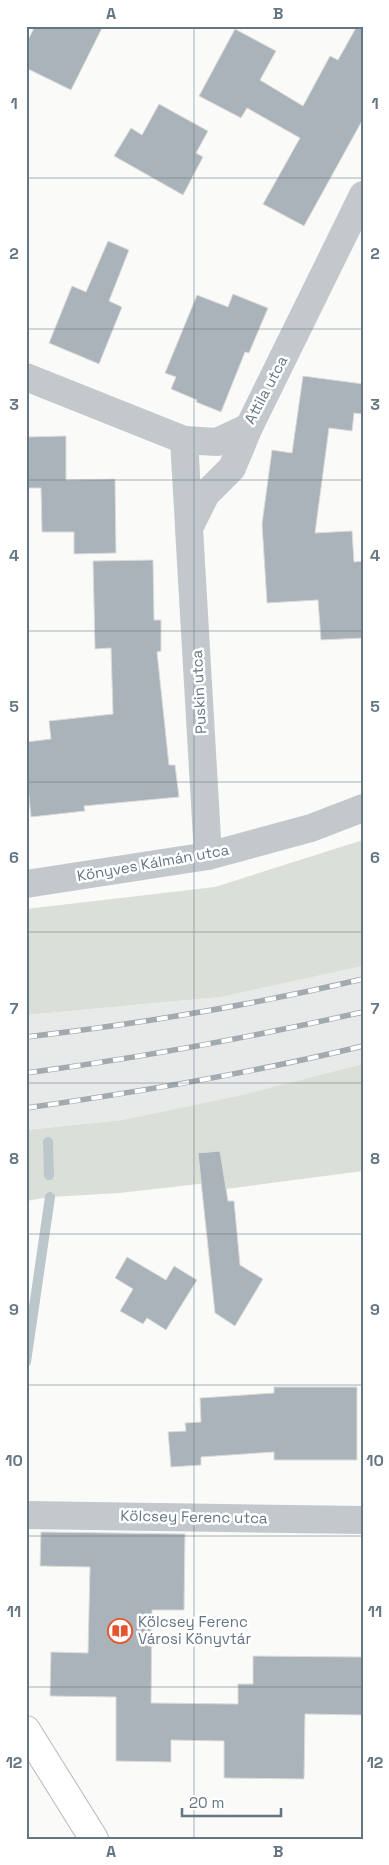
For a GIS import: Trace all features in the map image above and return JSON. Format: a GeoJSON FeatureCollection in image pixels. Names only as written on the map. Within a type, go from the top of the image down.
{"type":"FeatureCollection","features":[{"type":"Feature","properties":{"kind":"street","name":"Attila utca"},"geometry":{"type":"LineString","coordinates":[[26,377],[184,440],[217,442],[249,427],[363,195]]}},
{"type":"Feature","properties":{"kind":"street","name":"Puskin utca"},"geometry":{"type":"LineString","coordinates":[[189,528],[206,494],[232,468],[249,427]]}},
{"type":"Feature","properties":{"kind":"street","name":"Puskin utca"},"geometry":{"type":"LineString","coordinates":[[184,440],[208,856]]}},
{"type":"Feature","properties":{"kind":"street","name":"Könyves Kálmán utca"},"geometry":{"type":"LineString","coordinates":[[26,884],[208,856],[310,828],[363,808]]}},
{"type":"Feature","properties":{"kind":"street","name":"Kölcsey Ferenc utca"},"geometry":{"type":"LineString","coordinates":[[26,1515],[363,1520]]}},
{"type":"Feature","properties":{"kind":"street"},"geometry":{"type":"LineString","coordinates":[[26,1730],[94,1839]]}},
{"type":"Feature","properties":{"kind":"shaded area"},"geometry":{"type":"Polygon","coordinates":[[[363,840],[363,966],[221,997],[26,1015],[26,909],[215,887],[363,840]]]}},
{"type":"Feature","properties":{"kind":"shaded area"},"geometry":{"type":"Polygon","coordinates":[[[363,966],[363,1064],[237,1096],[122,1120],[26,1130],[26,1015],[221,997],[363,966]]]}},
{"type":"Feature","properties":{"kind":"shaded area"},"geometry":{"type":"Polygon","coordinates":[[[363,1064],[363,1171],[226,1189],[225,1181],[119,1193],[50,1197],[26,1201],[26,1130],[122,1120],[237,1096],[363,1064]]]}},
{"type":"Feature","properties":{"kind":"building"},"geometry":{"type":"Polygon","coordinates":[[[35,26],[103,26],[71,90],[26,68],[26,44],[35,26]]]}},
{"type":"Feature","properties":{"kind":"building"},"geometry":{"type":"Polygon","coordinates":[[[357,26],[363,26],[363,119],[304,226],[263,204],[300,138],[247,108],[241,118],[199,96],[235,29],[276,51],[260,80],[303,106],[330,56],[338,60],[357,26]]]}},
{"type":"Feature","properties":{"kind":"building"},"geometry":{"type":"Polygon","coordinates":[[[159,104],[208,131],[196,153],[203,157],[183,195],[114,156],[131,128],[142,135],[159,104]]]}},
{"type":"Feature","properties":{"kind":"building"},"geometry":{"type":"Polygon","coordinates":[[[108,241],[129,250],[109,301],[122,307],[99,364],[49,343],[72,286],[86,292],[108,241]]]}},
{"type":"Feature","properties":{"kind":"building"},"geometry":{"type":"Polygon","coordinates":[[[233,294],[268,308],[249,353],[245,352],[221,412],[171,389],[176,377],[165,373],[197,295],[228,307],[233,294]]]}},
{"type":"Feature","properties":{"kind":"building"},"geometry":{"type":"Polygon","coordinates":[[[303,376],[363,384],[363,414],[354,413],[352,431],[329,428],[315,533],[352,531],[354,562],[363,561],[363,638],[321,640],[318,600],[267,603],[262,524],[272,450],[292,453],[303,376]]]}},
{"type":"Feature","properties":{"kind":"building"},"geometry":{"type":"Polygon","coordinates":[[[66,436],[66,480],[115,479],[116,553],[74,554],[74,532],[42,532],[41,488],[26,488],[26,437],[66,436]]]}},
{"type":"Feature","properties":{"kind":"building"},"geometry":{"type":"Polygon","coordinates":[[[153,560],[154,620],[161,620],[161,651],[157,652],[169,765],[175,765],[179,797],[84,806],[85,811],[31,817],[26,767],[26,742],[51,739],[49,721],[113,714],[111,648],[95,649],[93,561],[153,560]]]}},
{"type":"Feature","properties":{"kind":"building"},"geometry":{"type":"Polygon","coordinates":[[[220,1151],[228,1201],[234,1201],[240,1265],[263,1279],[235,1326],[215,1313],[198,1153],[220,1151]]]}},
{"type":"Feature","properties":{"kind":"building"},"geometry":{"type":"Polygon","coordinates":[[[127,1257],[166,1280],[174,1266],[197,1280],[166,1330],[147,1318],[143,1324],[120,1311],[133,1289],[115,1278],[127,1257]]]}},
{"type":"Feature","properties":{"kind":"building"},"geometry":{"type":"Polygon","coordinates":[[[274,1387],[357,1387],[357,1460],[274,1460],[274,1452],[201,1457],[201,1465],[171,1467],[168,1432],[186,1431],[185,1423],[201,1422],[200,1398],[274,1393],[274,1387]]]}},
{"type":"Feature","properties":{"kind":"building"},"geometry":{"type":"Polygon","coordinates":[[[41,1532],[185,1534],[184,1610],[152,1610],[151,1703],[238,1704],[238,1684],[253,1684],[253,1656],[363,1657],[363,1715],[305,1714],[304,1779],[224,1778],[224,1741],[171,1740],[171,1762],[116,1761],[116,1697],[50,1696],[51,1652],[88,1653],[90,1567],[40,1566],[41,1532]]]}},
{"type":"Feature","properties":{"kind":"waterway"},"geometry":{"type":"LineString","coordinates":[[48,1142],[49,1175]]}},
{"type":"Feature","properties":{"kind":"waterway"},"geometry":{"type":"LineString","coordinates":[[26,1362],[50,1197]]}},
{"type":"Feature","properties":{"kind":"railway"},"geometry":{"type":"LineString","coordinates":[[26,1037],[196,1013],[363,979]]}},
{"type":"Feature","properties":{"kind":"railway"},"geometry":{"type":"LineString","coordinates":[[26,1073],[111,1061],[195,1046],[363,1012]]}},
{"type":"Feature","properties":{"kind":"railway"},"geometry":{"type":"LineString","coordinates":[[26,1108],[195,1081],[363,1046]]}},
{"type":"Feature","properties":{"kind":"place","name":"Kölcsey Ferenc Városi Könyvtár"},"geometry":{"type":"Point","coordinates":[120,1631]}}]}
